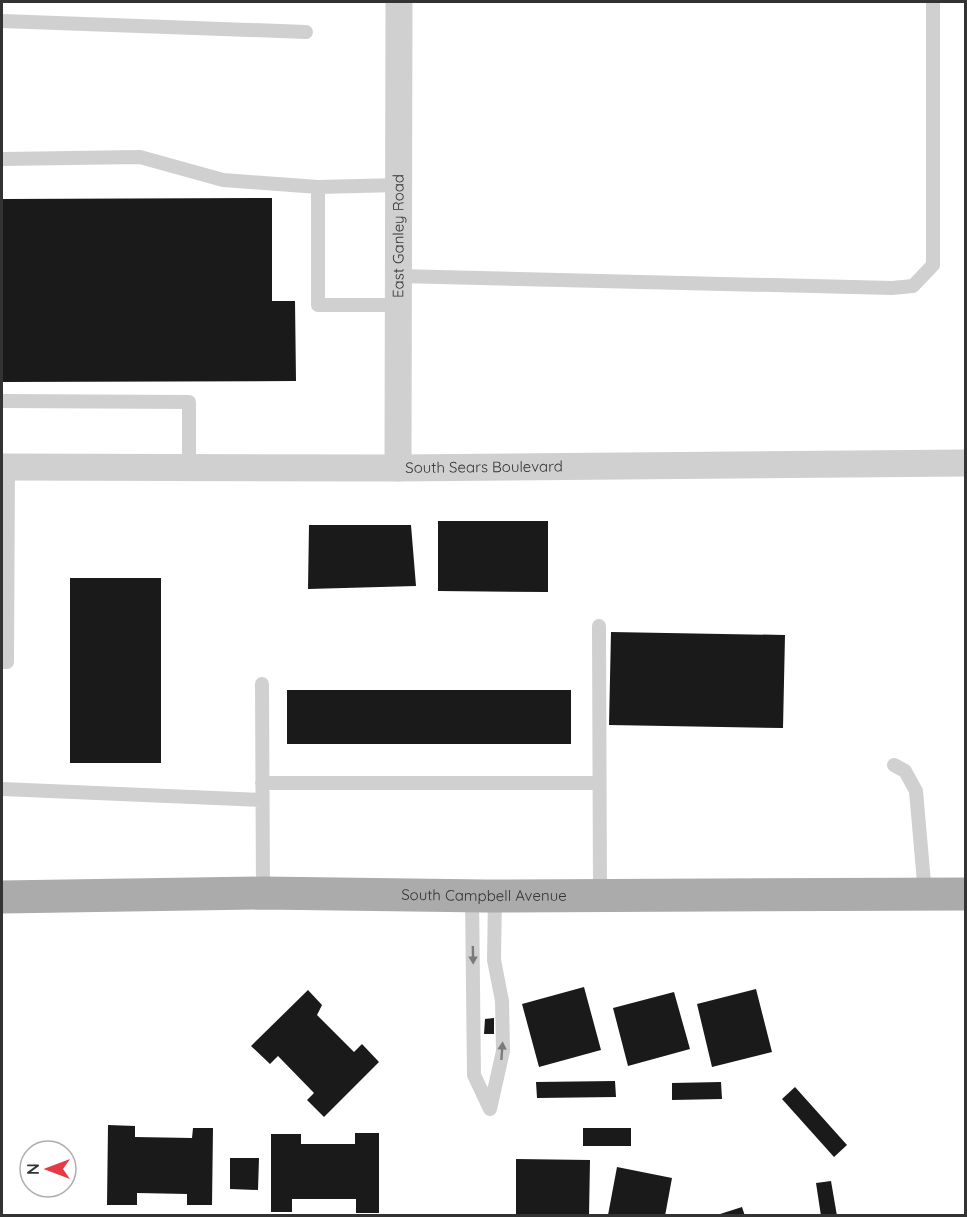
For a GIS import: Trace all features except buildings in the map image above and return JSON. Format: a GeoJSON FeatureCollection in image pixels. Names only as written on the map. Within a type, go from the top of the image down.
{"type":"FeatureCollection","features":[{"type":"Feature","properties":{"kind":"main road","name":"South Campbell Avenue"},"geometry":{"type":"LineString","coordinates":[[2,897],[263,893],[600,897],[966,894]]}},
{"type":"Feature","properties":{"kind":"street","name":"East Ganley Road"},"geometry":{"type":"LineString","coordinates":[[398,468],[399,2]]}},
{"type":"Feature","properties":{"kind":"street","name":"South Sears Boulevard"},"geometry":{"type":"LineString","coordinates":[[5,467],[398,468],[966,463]]}},
{"type":"Feature","properties":{"kind":"lane"},"geometry":{"type":"LineString","coordinates":[[398,276],[892,288],[913,286],[933,265],[933,2]]}},
{"type":"Feature","properties":{"kind":"lane"},"geometry":{"type":"LineString","coordinates":[[2,21],[269,33],[306,32]]}},
{"type":"Feature","properties":{"kind":"lane"},"geometry":{"type":"LineString","coordinates":[[2,159],[140,157],[222,180],[318,187],[399,185]]}},
{"type":"Feature","properties":{"kind":"lane"},"geometry":{"type":"LineString","coordinates":[[318,187],[318,305],[398,305]]}},
{"type":"Feature","properties":{"kind":"lane"},"geometry":{"type":"LineString","coordinates":[[2,401],[189,402],[189,467]]}},
{"type":"Feature","properties":{"kind":"lane"},"geometry":{"type":"LineString","coordinates":[[2,662],[7,662],[5,467]]}},
{"type":"Feature","properties":{"kind":"lane"},"geometry":{"type":"LineString","coordinates":[[599,626],[600,897]]}},
{"type":"Feature","properties":{"kind":"lane"},"geometry":{"type":"LineString","coordinates":[[262,684],[263,893]]}},
{"type":"Feature","properties":{"kind":"lane"},"geometry":{"type":"LineString","coordinates":[[894,765],[905,771],[916,791],[925,894]]}},
{"type":"Feature","properties":{"kind":"lane"},"geometry":{"type":"LineString","coordinates":[[262,783],[596,783]]}},
{"type":"Feature","properties":{"kind":"lane"},"geometry":{"type":"LineString","coordinates":[[2,789],[262,800]]}},
{"type":"Feature","properties":{"kind":"lane"},"geometry":{"type":"LineString","coordinates":[[483,896],[502,1001],[503,1052],[490,1108],[474,1075],[483,896]]}}]}
